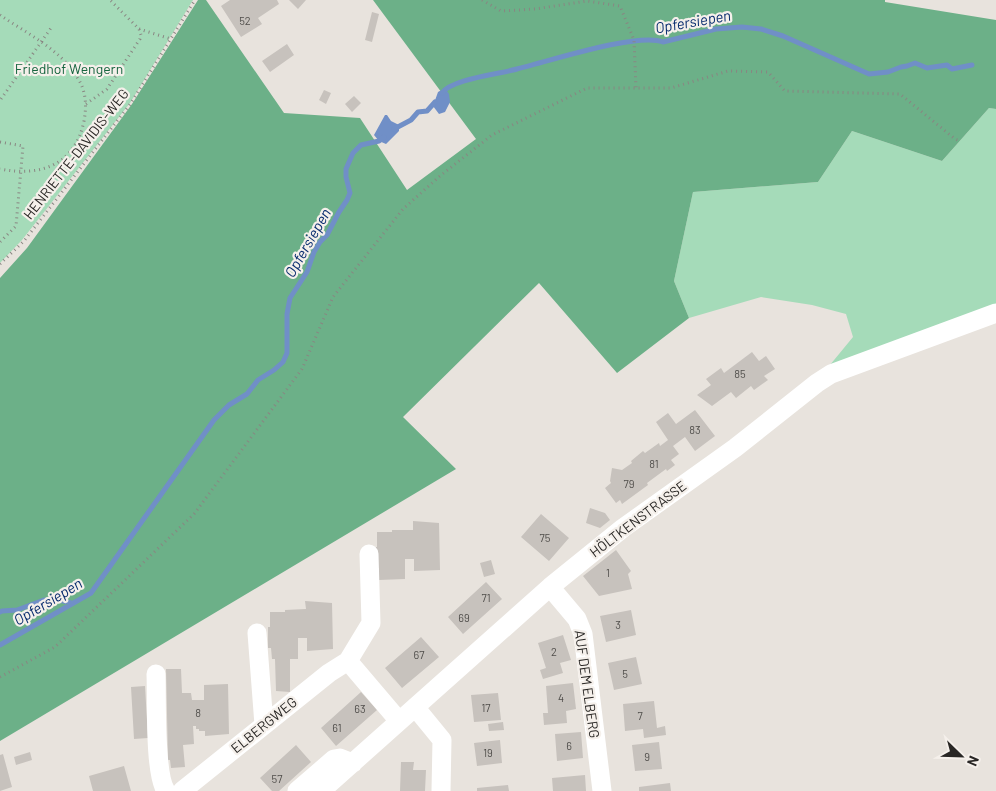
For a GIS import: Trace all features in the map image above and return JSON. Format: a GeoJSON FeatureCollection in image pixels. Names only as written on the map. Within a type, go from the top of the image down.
{"type":"FeatureCollection","features":[{"type":"Feature","properties":{"kind":"street","name":"HÖLTKENSTRASSE"},"geometry":{"type":"LineString","coordinates":[[321,791],[550,586],[623,528],[735,448],[816,383],[831,374],[966,326],[996,313]]}},
{"type":"Feature","properties":{"kind":"street"},"geometry":{"type":"LineString","coordinates":[[369,554],[371,623],[348,661],[399,721]]}},
{"type":"Feature","properties":{"kind":"street","name":"AUF DEM ELBERG"},"geometry":{"type":"LineString","coordinates":[[550,586],[577,619],[583,634],[602,791]]}},
{"type":"Feature","properties":{"kind":"street"},"geometry":{"type":"LineString","coordinates":[[257,632],[264,726]]}},
{"type":"Feature","properties":{"kind":"street","name":"ELBERGWEG"},"geometry":{"type":"LineString","coordinates":[[182,791],[329,673],[348,661]]}},
{"type":"Feature","properties":{"kind":"street"},"geometry":{"type":"LineString","coordinates":[[156,674],[159,768],[166,791]]}},
{"type":"Feature","properties":{"kind":"street"},"geometry":{"type":"LineString","coordinates":[[415,707],[442,740],[441,791]]}},
{"type":"Feature","properties":{"kind":"street"},"geometry":{"type":"LineString","coordinates":[[298,791],[334,759],[340,758],[353,763]]}},
{"type":"Feature","properties":{"kind":"path"},"geometry":{"type":"LineString","coordinates":[[86,104],[107,89],[137,47],[141,35],[139,29],[110,0]]}},
{"type":"Feature","properties":{"kind":"path","name":"HENRIETTE-DAVIDIS-WEG"},"geometry":{"type":"LineString","coordinates":[[0,264],[24,241],[131,103],[195,0]]}},
{"type":"Feature","properties":{"kind":"path"},"geometry":{"type":"LineString","coordinates":[[482,0],[502,11],[535,9],[587,1],[620,6],[634,40],[636,88]]}},
{"type":"Feature","properties":{"kind":"path"},"geometry":{"type":"LineString","coordinates":[[0,15],[62,58],[73,71],[83,88],[86,104],[86,114],[81,134],[70,153],[59,162],[45,168],[22,172],[0,169]]}},
{"type":"Feature","properties":{"kind":"path"},"geometry":{"type":"LineString","coordinates":[[1,99],[51,28]]}},
{"type":"Feature","properties":{"kind":"path"},"geometry":{"type":"LineString","coordinates":[[139,29],[171,39]]}},
{"type":"Feature","properties":{"kind":"path"},"geometry":{"type":"LineString","coordinates":[[0,677],[55,647],[194,514],[302,369],[332,297],[403,209],[440,176],[492,135],[587,88],[670,88],[728,71],[768,72],[785,91],[900,94],[954,139],[960,141]]}},
{"type":"Feature","properties":{"kind":"path"},"geometry":{"type":"LineString","coordinates":[[0,142],[23,146],[16,226],[0,242]]}},
{"type":"Feature","properties":{"kind":"green space","name":"Friedhof Wengern"},"geometry":{"type":"Polygon","coordinates":[[[0,0],[193,0],[130,103],[22,240],[0,263],[0,0]]]}},
{"type":"Feature","properties":{"kind":"green space"},"geometry":{"type":"Polygon","coordinates":[[[198,0],[206,0],[284,113],[360,118],[407,190],[476,139],[373,0],[885,0],[885,2],[996,20],[996,109],[989,108],[942,161],[852,131],[818,182],[693,192],[674,281],[689,318],[617,373],[539,283],[403,417],[456,469],[0,741],[0,278],[27,248],[132,104],[198,0]]]}},
{"type":"Feature","properties":{"kind":"green space"},"geometry":{"type":"Polygon","coordinates":[[[989,108],[996,109],[996,309],[825,371],[853,337],[846,314],[812,305],[761,297],[689,318],[674,281],[693,192],[818,182],[852,131],[942,161],[989,108]]]}},
{"type":"Feature","properties":{"kind":"water"},"geometry":{"type":"Polygon","coordinates":[[[445,88],[449,94],[450,102],[445,112],[439,114],[433,106],[438,92],[445,88]]]}},
{"type":"Feature","properties":{"kind":"water"},"geometry":{"type":"Polygon","coordinates":[[[385,115],[399,125],[399,131],[386,144],[379,141],[374,135],[385,115]]]}},
{"type":"Feature","properties":{"kind":"building"},"geometry":{"type":"Polygon","coordinates":[[[230,0],[277,0],[279,4],[258,18],[262,24],[241,37],[221,6],[230,0]]]}},
{"type":"Feature","properties":{"kind":"building"},"geometry":{"type":"Polygon","coordinates":[[[289,0],[306,0],[298,9],[289,0]]]}},
{"type":"Feature","properties":{"kind":"building"},"geometry":{"type":"Polygon","coordinates":[[[372,12],[379,14],[372,42],[365,40],[372,12]]]}},
{"type":"Feature","properties":{"kind":"building"},"geometry":{"type":"Polygon","coordinates":[[[287,44],[294,55],[270,72],[262,61],[287,44]]]}},
{"type":"Feature","properties":{"kind":"building"},"geometry":{"type":"Polygon","coordinates":[[[324,90],[331,93],[326,104],[319,100],[324,90]]]}},
{"type":"Feature","properties":{"kind":"building"},"geometry":{"type":"Polygon","coordinates":[[[354,96],[361,103],[352,112],[345,104],[354,96]]]}},
{"type":"Feature","properties":{"kind":"building"},"geometry":{"type":"Polygon","coordinates":[[[752,352],[759,361],[766,356],[775,369],[764,376],[768,380],[754,390],[751,386],[736,398],[731,392],[712,406],[697,395],[711,385],[706,379],[721,368],[724,373],[752,352]]]}},
{"type":"Feature","properties":{"kind":"building"},"geometry":{"type":"Polygon","coordinates":[[[695,410],[715,436],[695,451],[685,437],[673,446],[679,454],[671,460],[675,465],[667,471],[666,469],[622,504],[620,500],[616,503],[605,488],[611,483],[612,468],[622,470],[632,463],[631,461],[643,451],[645,453],[659,443],[660,446],[668,440],[656,422],[668,413],[676,424],[695,410]]]}},
{"type":"Feature","properties":{"kind":"building"},"geometry":{"type":"Polygon","coordinates":[[[590,508],[605,513],[610,520],[600,528],[586,523],[590,508]]]}},
{"type":"Feature","properties":{"kind":"building"},"geometry":{"type":"Polygon","coordinates":[[[541,514],[569,538],[549,561],[521,537],[541,514]]]}},
{"type":"Feature","properties":{"kind":"building"},"geometry":{"type":"Polygon","coordinates":[[[413,521],[439,523],[440,570],[414,571],[414,559],[405,559],[405,579],[379,580],[379,568],[375,568],[377,532],[413,530],[413,521]]]}},
{"type":"Feature","properties":{"kind":"building"},"geometry":{"type":"Polygon","coordinates":[[[616,550],[631,571],[628,574],[632,589],[599,596],[583,576],[616,550]]]}},
{"type":"Feature","properties":{"kind":"building"},"geometry":{"type":"Polygon","coordinates":[[[491,560],[495,574],[484,577],[480,563],[491,560]]]}},
{"type":"Feature","properties":{"kind":"building"},"geometry":{"type":"Polygon","coordinates":[[[486,582],[502,599],[463,634],[448,617],[486,582]]]}},
{"type":"Feature","properties":{"kind":"building"},"geometry":{"type":"Polygon","coordinates":[[[305,601],[332,603],[333,649],[307,651],[307,638],[298,638],[298,659],[290,659],[290,692],[276,691],[275,659],[272,659],[271,648],[268,648],[270,612],[306,609],[305,601]]]}},
{"type":"Feature","properties":{"kind":"building"},"geometry":{"type":"Polygon","coordinates":[[[631,610],[636,635],[606,642],[600,616],[631,610]]]}},
{"type":"Feature","properties":{"kind":"building"},"geometry":{"type":"Polygon","coordinates":[[[563,635],[571,660],[560,663],[563,673],[543,679],[540,670],[546,668],[538,643],[563,635]]]}},
{"type":"Feature","properties":{"kind":"building"},"geometry":{"type":"Polygon","coordinates":[[[421,637],[439,657],[402,688],[385,668],[421,637]]]}},
{"type":"Feature","properties":{"kind":"building"},"geometry":{"type":"Polygon","coordinates":[[[636,657],[642,684],[614,690],[608,663],[636,657]]]}},
{"type":"Feature","properties":{"kind":"building"},"geometry":{"type":"Polygon","coordinates":[[[166,669],[181,669],[182,693],[191,693],[192,700],[204,700],[204,685],[228,684],[229,734],[205,736],[205,731],[199,731],[199,729],[196,729],[196,726],[193,726],[194,744],[183,745],[185,767],[171,768],[170,760],[168,760],[166,669]]]}},
{"type":"Feature","properties":{"kind":"building"},"geometry":{"type":"Polygon","coordinates":[[[573,683],[576,709],[566,711],[567,723],[544,725],[543,713],[548,713],[546,686],[573,683]]]}},
{"type":"Feature","properties":{"kind":"building"},"geometry":{"type":"Polygon","coordinates":[[[145,686],[148,738],[134,739],[131,687],[145,686]]]}},
{"type":"Feature","properties":{"kind":"building"},"geometry":{"type":"Polygon","coordinates":[[[361,692],[377,710],[336,746],[321,728],[361,692]]]}},
{"type":"Feature","properties":{"kind":"building"},"geometry":{"type":"Polygon","coordinates":[[[498,693],[501,720],[474,722],[471,695],[498,693]]]}},
{"type":"Feature","properties":{"kind":"building"},"geometry":{"type":"Polygon","coordinates":[[[654,701],[657,728],[665,726],[666,735],[644,738],[643,729],[625,731],[623,704],[654,701]]]}},
{"type":"Feature","properties":{"kind":"building"},"geometry":{"type":"Polygon","coordinates":[[[503,722],[504,730],[489,731],[488,724],[503,722]]]}},
{"type":"Feature","properties":{"kind":"building"},"geometry":{"type":"Polygon","coordinates":[[[581,732],[583,758],[557,761],[555,734],[581,732]]]}},
{"type":"Feature","properties":{"kind":"building"},"geometry":{"type":"Polygon","coordinates":[[[500,740],[502,763],[477,766],[474,743],[500,740]]]}},
{"type":"Feature","properties":{"kind":"building"},"geometry":{"type":"Polygon","coordinates":[[[659,742],[662,769],[635,771],[632,745],[659,742]]]}},
{"type":"Feature","properties":{"kind":"building"},"geometry":{"type":"Polygon","coordinates":[[[296,745],[311,762],[279,791],[272,791],[260,778],[296,745]]]}},
{"type":"Feature","properties":{"kind":"building"},"geometry":{"type":"Polygon","coordinates":[[[30,752],[32,760],[16,765],[14,757],[30,752]]]}},
{"type":"Feature","properties":{"kind":"building"},"geometry":{"type":"Polygon","coordinates":[[[3,754],[12,787],[0,791],[0,755],[3,754]]]}},
{"type":"Feature","properties":{"kind":"building"},"geometry":{"type":"Polygon","coordinates":[[[401,762],[414,762],[413,770],[426,770],[425,791],[400,791],[401,762]]]}},
{"type":"Feature","properties":{"kind":"building"},"geometry":{"type":"Polygon","coordinates":[[[124,766],[131,791],[93,791],[89,776],[124,766]]]}},
{"type":"Feature","properties":{"kind":"building"},"geometry":{"type":"Polygon","coordinates":[[[585,775],[586,791],[553,791],[552,778],[585,775]]]}},
{"type":"Feature","properties":{"kind":"building"},"geometry":{"type":"Polygon","coordinates":[[[670,783],[671,791],[639,791],[639,787],[670,783]]]}},
{"type":"Feature","properties":{"kind":"building"},"geometry":{"type":"Polygon","coordinates":[[[508,785],[509,791],[477,791],[477,788],[508,785]]]}},
{"type":"Feature","properties":{"kind":"waterway","name":"Opfersiepen"},"geometry":{"type":"LineString","coordinates":[[442,93],[447,88],[465,81],[613,44],[650,40],[663,42],[716,29],[742,27],[761,29],[783,36],[869,74],[888,72],[915,63],[927,68],[947,65],[952,69],[972,65]]}},
{"type":"Feature","properties":{"kind":"waterway","name":"Opfersiepen"},"geometry":{"type":"LineString","coordinates":[[394,129],[411,120],[418,112],[427,111],[435,102]]}},
{"type":"Feature","properties":{"kind":"waterway","name":"Opfersiepen"},"geometry":{"type":"LineString","coordinates":[[0,645],[91,593],[214,420],[229,405],[247,394],[258,380],[283,362],[287,353],[287,314],[290,298],[307,272],[314,252],[327,235],[347,200],[350,193],[346,169],[353,153],[361,145],[379,141],[384,137]]}},
{"type":"Feature","properties":{"kind":"waterway"},"geometry":{"type":"LineString","coordinates":[[0,612],[17,610],[44,600],[59,600],[71,603]]}}]}
